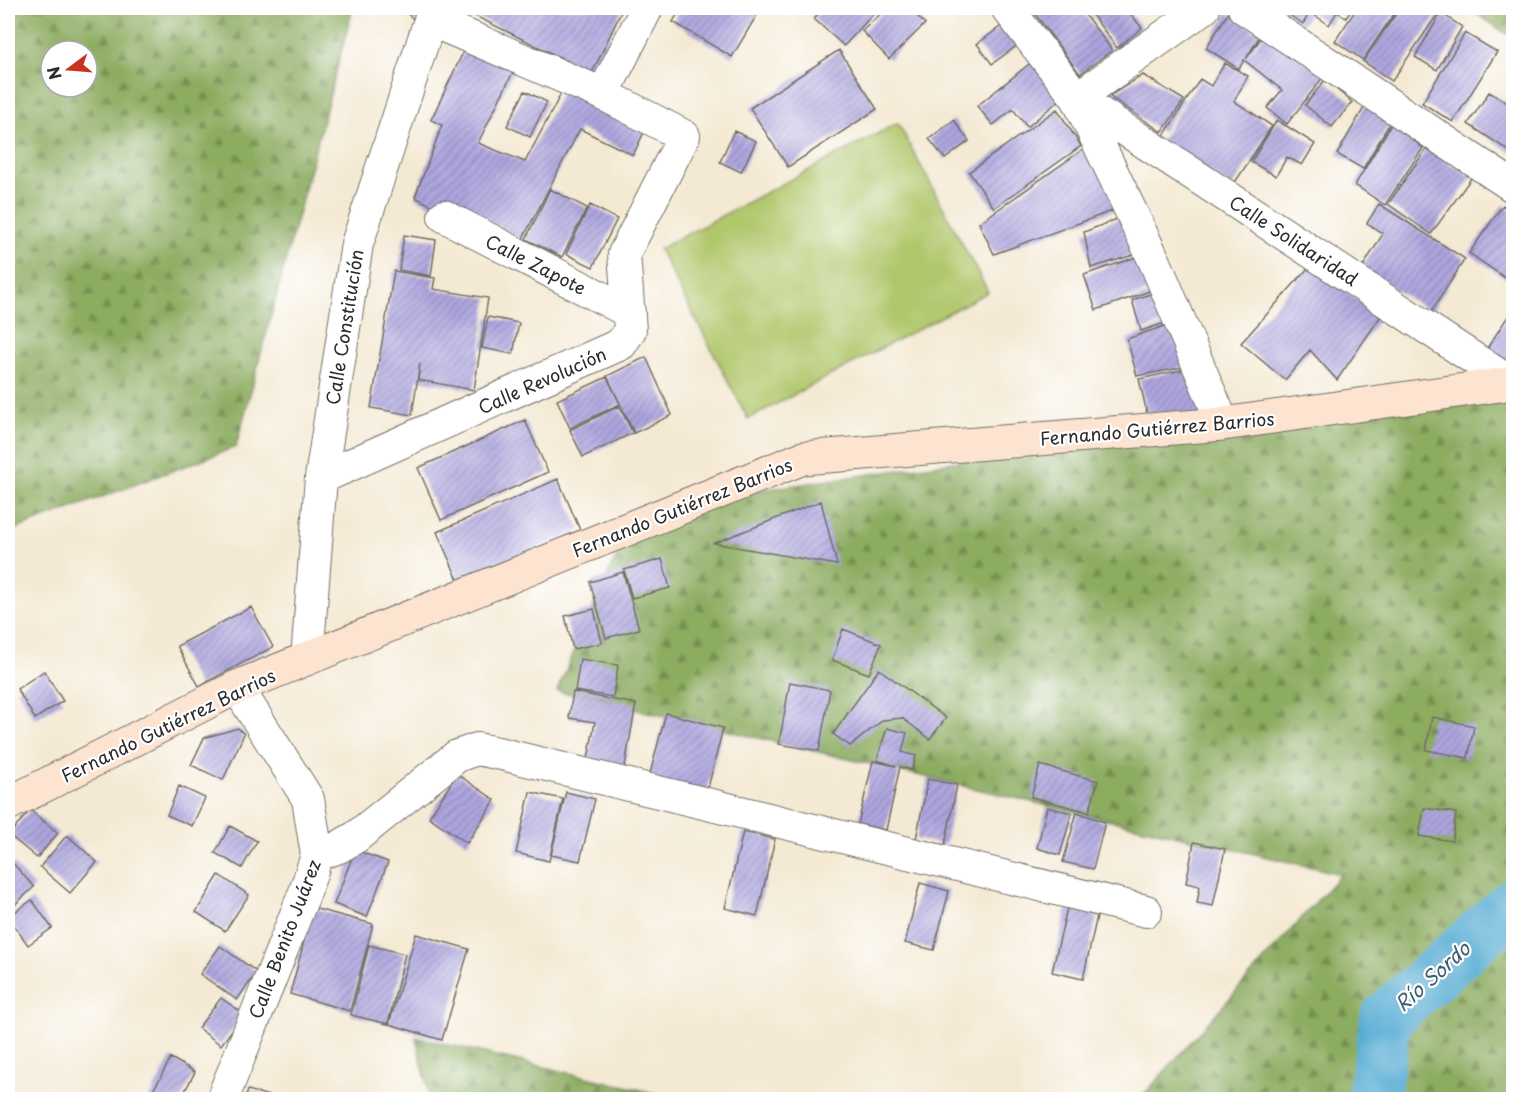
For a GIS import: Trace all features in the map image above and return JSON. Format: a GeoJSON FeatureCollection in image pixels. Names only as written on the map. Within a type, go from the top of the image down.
{"type":"FeatureCollection","features":[{"type":"Feature","properties":{"kind":"main road","name":"Fernando Gutiérrez Barrios"},"geometry":{"type":"LineString","coordinates":[[8,804],[237,687],[803,458],[1223,424],[1512,383]]}},
{"type":"Feature","properties":{"kind":"street"},"geometry":{"type":"LineString","coordinates":[[433,14],[603,94],[647,8]]}},
{"type":"Feature","properties":{"kind":"street"},"geometry":{"type":"LineString","coordinates":[[1007,8],[1077,98],[1155,262],[1223,424]]}},
{"type":"Feature","properties":{"kind":"street"},"geometry":{"type":"LineString","coordinates":[[1077,98],[1204,8]]}},
{"type":"Feature","properties":{"kind":"street"},"geometry":{"type":"LineString","coordinates":[[1244,8],[1514,187]]}},
{"type":"Feature","properties":{"kind":"street","name":"Calle Constitución"},"geometry":{"type":"LineString","coordinates":[[307,659],[321,478],[357,244],[433,14]]}},
{"type":"Feature","properties":{"kind":"street","name":"Calle Revolución"},"geometry":{"type":"LineString","coordinates":[[321,478],[621,344],[630,330],[624,254],[684,136],[603,94]]}},
{"type":"Feature","properties":{"kind":"street","name":"Calle Solidaridad"},"geometry":{"type":"LineString","coordinates":[[1077,98],[1512,383]]}},
{"type":"Feature","properties":{"kind":"street","name":"Calle Zapote"},"geometry":{"type":"LineString","coordinates":[[444,216],[629,312]]}},
{"type":"Feature","properties":{"kind":"street","name":"Calle Benito Juárez"},"geometry":{"type":"LineString","coordinates":[[222,1100],[305,892],[317,855],[308,799],[237,687]]}},
{"type":"Feature","properties":{"kind":"street"},"geometry":{"type":"LineString","coordinates":[[317,855],[339,847],[356,837],[457,756],[477,749],[514,756],[1146,911]]}},
{"type":"Feature","properties":{"kind":"green space"},"geometry":{"type":"Polygon","coordinates":[[[8,8],[353,8],[236,447],[8,532],[8,8]]]}},
{"type":"Feature","properties":{"kind":"green space"},"geometry":{"type":"Polygon","coordinates":[[[1468,8],[1513,8],[1513,38],[1468,8]]]}},
{"type":"Feature","properties":{"kind":"green space"},"geometry":{"type":"Polygon","coordinates":[[[898,123],[988,292],[748,419],[659,249],[898,123]]]}},
{"type":"Feature","properties":{"kind":"green space"},"geometry":{"type":"Polygon","coordinates":[[[1513,381],[1513,1099],[1140,1099],[1341,874],[557,691],[637,508],[1513,381]]]}},
{"type":"Feature","properties":{"kind":"green space"},"geometry":{"type":"Polygon","coordinates":[[[416,1037],[680,1099],[430,1099],[416,1037]]]}},
{"type":"Feature","properties":{"kind":"building"},"geometry":{"type":"Polygon","coordinates":[[[402,8],[436,8],[425,31],[402,8]]]}},
{"type":"Feature","properties":{"kind":"building"},"geometry":{"type":"Polygon","coordinates":[[[474,8],[623,8],[592,73],[471,14],[474,8]]]}},
{"type":"Feature","properties":{"kind":"building"},"geometry":{"type":"Polygon","coordinates":[[[681,8],[761,8],[732,57],[673,22],[681,8]]]}},
{"type":"Feature","properties":{"kind":"building"},"geometry":{"type":"Polygon","coordinates":[[[824,8],[874,8],[877,10],[844,46],[814,19],[824,8]]]}},
{"type":"Feature","properties":{"kind":"building"},"geometry":{"type":"Polygon","coordinates":[[[887,8],[909,8],[925,24],[889,59],[862,31],[887,8]]]}},
{"type":"Feature","properties":{"kind":"building"},"geometry":{"type":"Polygon","coordinates":[[[1035,8],[1080,8],[1112,50],[1080,74],[1032,10],[1035,8]]]}},
{"type":"Feature","properties":{"kind":"building"},"geometry":{"type":"Polygon","coordinates":[[[1087,8],[1126,8],[1142,28],[1117,48],[1087,8]]]}},
{"type":"Feature","properties":{"kind":"building"},"geometry":{"type":"Polygon","coordinates":[[[1279,8],[1353,8],[1346,18],[1337,12],[1329,25],[1310,12],[1303,24],[1279,8]]]}},
{"type":"Feature","properties":{"kind":"building"},"geometry":{"type":"Polygon","coordinates":[[[1357,8],[1398,8],[1363,60],[1335,41],[1357,8]]]}},
{"type":"Feature","properties":{"kind":"building"},"geometry":{"type":"Polygon","coordinates":[[[1400,8],[1432,8],[1439,12],[1392,81],[1363,61],[1400,8]]]}},
{"type":"Feature","properties":{"kind":"building"},"geometry":{"type":"Polygon","coordinates":[[[1228,13],[1261,34],[1246,59],[1266,31],[1324,76],[1287,124],[1267,108],[1282,90],[1244,60],[1239,69],[1206,48],[1228,13]]]}},
{"type":"Feature","properties":{"kind":"building"},"geometry":{"type":"Polygon","coordinates":[[[1441,13],[1462,27],[1437,70],[1415,57],[1441,13]]]}},
{"type":"Feature","properties":{"kind":"building"},"geometry":{"type":"Polygon","coordinates":[[[1004,24],[1019,44],[992,64],[977,44],[1004,24]]]}},
{"type":"Feature","properties":{"kind":"building"},"geometry":{"type":"Polygon","coordinates":[[[1465,33],[1497,52],[1453,122],[1422,103],[1465,33]]]}},
{"type":"Feature","properties":{"kind":"building"},"geometry":{"type":"Polygon","coordinates":[[[467,44],[515,68],[478,143],[525,162],[563,90],[645,130],[633,155],[580,129],[522,240],[498,226],[452,207],[450,215],[415,197],[442,125],[431,120],[467,44]]]}},
{"type":"Feature","properties":{"kind":"building"},"geometry":{"type":"Polygon","coordinates":[[[839,50],[877,109],[788,167],[750,108],[839,50]]]}},
{"type":"Feature","properties":{"kind":"building"},"geometry":{"type":"Polygon","coordinates":[[[1033,61],[1062,98],[1027,127],[1013,109],[993,125],[977,106],[1033,61]]]}},
{"type":"Feature","properties":{"kind":"building"},"geometry":{"type":"Polygon","coordinates":[[[1225,63],[1248,76],[1234,101],[1272,126],[1232,187],[1161,140],[1200,79],[1211,86],[1225,63]]]}},
{"type":"Feature","properties":{"kind":"building"},"geometry":{"type":"Polygon","coordinates":[[[1143,75],[1184,100],[1162,132],[1109,96],[1143,75]]]}},
{"type":"Feature","properties":{"kind":"building"},"geometry":{"type":"Polygon","coordinates":[[[1325,80],[1352,102],[1332,127],[1305,105],[1325,80]]]}},
{"type":"Feature","properties":{"kind":"building"},"geometry":{"type":"Polygon","coordinates":[[[525,91],[547,102],[530,137],[507,126],[525,91]]]}},
{"type":"Feature","properties":{"kind":"building"},"geometry":{"type":"Polygon","coordinates":[[[1489,92],[1514,107],[1512,153],[1468,124],[1489,92]]]}},
{"type":"Feature","properties":{"kind":"building"},"geometry":{"type":"Polygon","coordinates":[[[1365,106],[1391,121],[1363,169],[1337,154],[1365,106]]]}},
{"type":"Feature","properties":{"kind":"building"},"geometry":{"type":"Polygon","coordinates":[[[1057,109],[1081,146],[994,208],[969,172],[1057,109]]]}},
{"type":"Feature","properties":{"kind":"building"},"geometry":{"type":"Polygon","coordinates":[[[954,120],[969,141],[945,159],[929,139],[954,120]]]}},
{"type":"Feature","properties":{"kind":"building"},"geometry":{"type":"Polygon","coordinates":[[[1277,120],[1315,144],[1302,165],[1287,157],[1276,176],[1251,162],[1277,120]]]}},
{"type":"Feature","properties":{"kind":"building"},"geometry":{"type":"Polygon","coordinates":[[[1392,123],[1423,148],[1385,205],[1355,185],[1392,123]]]}},
{"type":"Feature","properties":{"kind":"building"},"geometry":{"type":"Polygon","coordinates":[[[734,131],[756,141],[741,172],[720,162],[734,131]]]}},
{"type":"Feature","properties":{"kind":"building"},"geometry":{"type":"Polygon","coordinates":[[[1092,143],[1123,207],[994,254],[979,223],[1092,143]]]}},
{"type":"Feature","properties":{"kind":"building"},"geometry":{"type":"Polygon","coordinates":[[[1426,149],[1472,177],[1431,234],[1388,204],[1426,149]]]}},
{"type":"Feature","properties":{"kind":"building"},"geometry":{"type":"Polygon","coordinates":[[[550,189],[587,208],[562,257],[526,239],[550,189]]]}},
{"type":"Feature","properties":{"kind":"building"},"geometry":{"type":"Polygon","coordinates":[[[1379,204],[1465,259],[1431,312],[1362,268],[1383,234],[1367,223],[1379,204]]]}},
{"type":"Feature","properties":{"kind":"building"},"geometry":{"type":"Polygon","coordinates":[[[590,205],[617,219],[593,267],[566,254],[590,205]]]}},
{"type":"Feature","properties":{"kind":"building"},"geometry":{"type":"Polygon","coordinates":[[[1503,205],[1514,213],[1514,284],[1469,253],[1503,205]]]}},
{"type":"Feature","properties":{"kind":"building"},"geometry":{"type":"Polygon","coordinates":[[[1127,215],[1143,252],[1091,268],[1084,232],[1127,215]]]}},
{"type":"Feature","properties":{"kind":"building"},"geometry":{"type":"Polygon","coordinates":[[[404,235],[436,240],[431,276],[399,270],[404,235]]]}},
{"type":"Feature","properties":{"kind":"building"},"geometry":{"type":"Polygon","coordinates":[[[1148,253],[1161,287],[1096,310],[1084,275],[1148,253]]]}},
{"type":"Feature","properties":{"kind":"building"},"geometry":{"type":"Polygon","coordinates":[[[1310,266],[1381,316],[1337,380],[1310,350],[1285,380],[1241,343],[1310,266]]]}},
{"type":"Feature","properties":{"kind":"building"},"geometry":{"type":"Polygon","coordinates":[[[394,271],[435,278],[433,289],[488,298],[474,390],[418,380],[420,363],[412,415],[371,408],[394,271]]]}},
{"type":"Feature","properties":{"kind":"building"},"geometry":{"type":"Polygon","coordinates":[[[1163,290],[1177,319],[1141,331],[1132,300],[1163,290]]]}},
{"type":"Feature","properties":{"kind":"building"},"geometry":{"type":"Polygon","coordinates":[[[1514,307],[1514,366],[1486,350],[1514,307]]]}},
{"type":"Feature","properties":{"kind":"building"},"geometry":{"type":"Polygon","coordinates":[[[488,317],[519,323],[513,354],[482,348],[488,317]]]}},
{"type":"Feature","properties":{"kind":"building"},"geometry":{"type":"Polygon","coordinates":[[[1176,322],[1195,365],[1137,376],[1127,339],[1176,322]]]}},
{"type":"Feature","properties":{"kind":"building"},"geometry":{"type":"Polygon","coordinates":[[[646,357],[672,415],[634,433],[607,376],[646,357]]]}},
{"type":"Feature","properties":{"kind":"building"},"geometry":{"type":"Polygon","coordinates":[[[1196,367],[1218,419],[1150,426],[1139,379],[1196,367]]]}},
{"type":"Feature","properties":{"kind":"building"},"geometry":{"type":"Polygon","coordinates":[[[607,377],[620,404],[570,428],[557,400],[607,377]]]}},
{"type":"Feature","properties":{"kind":"building"},"geometry":{"type":"Polygon","coordinates":[[[619,406],[633,433],[583,457],[570,430],[619,406]]]}},
{"type":"Feature","properties":{"kind":"building"},"geometry":{"type":"Polygon","coordinates":[[[525,420],[548,472],[441,520],[418,468],[525,420]]]}},
{"type":"Feature","properties":{"kind":"building"},"geometry":{"type":"Polygon","coordinates":[[[558,479],[580,530],[459,582],[437,532],[558,479]]]}},
{"type":"Feature","properties":{"kind":"building"},"geometry":{"type":"Polygon","coordinates":[[[821,501],[837,565],[714,543],[821,501]]]}},
{"type":"Feature","properties":{"kind":"building"},"geometry":{"type":"Polygon","coordinates":[[[662,559],[670,588],[632,598],[624,570],[662,559]]]}},
{"type":"Feature","properties":{"kind":"building"},"geometry":{"type":"Polygon","coordinates":[[[623,572],[639,629],[606,638],[590,582],[623,572]]]}},
{"type":"Feature","properties":{"kind":"building"},"geometry":{"type":"Polygon","coordinates":[[[251,607],[273,647],[199,686],[177,646],[251,607]]]}},
{"type":"Feature","properties":{"kind":"building"},"geometry":{"type":"Polygon","coordinates":[[[594,609],[602,643],[573,649],[565,616],[594,609]]]}},
{"type":"Feature","properties":{"kind":"building"},"geometry":{"type":"Polygon","coordinates":[[[843,629],[881,644],[869,674],[832,660],[843,629]]]}},
{"type":"Feature","properties":{"kind":"building"},"geometry":{"type":"Polygon","coordinates":[[[580,659],[618,665],[613,697],[575,691],[580,659]]]}},
{"type":"Feature","properties":{"kind":"building"},"geometry":{"type":"Polygon","coordinates":[[[879,669],[946,718],[930,739],[902,718],[883,720],[850,746],[833,734],[879,669]]]}},
{"type":"Feature","properties":{"kind":"building"},"geometry":{"type":"Polygon","coordinates":[[[44,671],[63,701],[35,719],[17,689],[44,671]]]}},
{"type":"Feature","properties":{"kind":"building"},"geometry":{"type":"Polygon","coordinates":[[[790,682],[830,690],[819,751],[779,744],[790,682]]]}},
{"type":"Feature","properties":{"kind":"building"},"geometry":{"type":"Polygon","coordinates":[[[573,692],[636,704],[624,771],[587,764],[595,722],[569,718],[573,692]]]}},
{"type":"Feature","properties":{"kind":"building"},"geometry":{"type":"Polygon","coordinates":[[[666,713],[723,728],[706,796],[648,781],[666,713]]]}},
{"type":"Feature","properties":{"kind":"building"},"geometry":{"type":"Polygon","coordinates":[[[1432,717],[1474,726],[1468,758],[1426,750],[1432,717]]]}},
{"type":"Feature","properties":{"kind":"building"},"geometry":{"type":"Polygon","coordinates":[[[238,728],[244,734],[223,780],[191,765],[204,738],[238,728]]]}},
{"type":"Feature","properties":{"kind":"building"},"geometry":{"type":"Polygon","coordinates":[[[887,728],[907,733],[902,752],[916,756],[912,770],[900,767],[886,830],[858,824],[873,761],[896,766],[877,760],[887,728]]]}},
{"type":"Feature","properties":{"kind":"building"},"geometry":{"type":"Polygon","coordinates":[[[1040,765],[1098,781],[1089,812],[1031,797],[1040,765]]]}},
{"type":"Feature","properties":{"kind":"building"},"geometry":{"type":"Polygon","coordinates":[[[457,774],[495,800],[467,843],[429,817],[457,774]]]}},
{"type":"Feature","properties":{"kind":"building"},"geometry":{"type":"Polygon","coordinates":[[[928,779],[957,785],[945,845],[916,839],[928,779]]]}},
{"type":"Feature","properties":{"kind":"building"},"geometry":{"type":"Polygon","coordinates":[[[179,786],[205,798],[192,826],[167,815],[179,786]]]}},
{"type":"Feature","properties":{"kind":"building"},"geometry":{"type":"Polygon","coordinates":[[[530,792],[563,799],[549,861],[516,853],[530,792]]]}},
{"type":"Feature","properties":{"kind":"building"},"geometry":{"type":"Polygon","coordinates":[[[566,792],[595,799],[580,861],[551,855],[566,792]]]}},
{"type":"Feature","properties":{"kind":"building"},"geometry":{"type":"Polygon","coordinates":[[[1047,807],[1072,813],[1060,855],[1037,848],[1047,807]]]}},
{"type":"Feature","properties":{"kind":"building"},"geometry":{"type":"Polygon","coordinates":[[[1424,808],[1456,813],[1452,841],[1419,836],[1424,808]]]}},
{"type":"Feature","properties":{"kind":"building"},"geometry":{"type":"Polygon","coordinates":[[[30,810],[58,833],[37,858],[9,835],[30,810]]]}},
{"type":"Feature","properties":{"kind":"building"},"geometry":{"type":"Polygon","coordinates":[[[1077,812],[1105,822],[1093,869],[1063,862],[1077,812]]]}},
{"type":"Feature","properties":{"kind":"building"},"geometry":{"type":"Polygon","coordinates":[[[230,826],[257,841],[242,868],[215,853],[230,826]]]}},
{"type":"Feature","properties":{"kind":"building"},"geometry":{"type":"Polygon","coordinates":[[[743,832],[775,839],[757,916],[725,908],[743,832]]]}},
{"type":"Feature","properties":{"kind":"building"},"geometry":{"type":"Polygon","coordinates":[[[67,835],[97,862],[70,893],[40,867],[67,835]]]}},
{"type":"Feature","properties":{"kind":"building"},"geometry":{"type":"Polygon","coordinates":[[[1194,842],[1225,849],[1213,906],[1197,903],[1200,886],[1186,883],[1194,842]]]}},
{"type":"Feature","properties":{"kind":"building"},"geometry":{"type":"Polygon","coordinates":[[[355,850],[388,862],[367,917],[334,904],[355,850]]]}},
{"type":"Feature","properties":{"kind":"building"},"geometry":{"type":"Polygon","coordinates":[[[11,861],[34,887],[8,911],[8,863],[11,861]]]}},
{"type":"Feature","properties":{"kind":"building"},"geometry":{"type":"Polygon","coordinates":[[[219,875],[249,895],[225,931],[196,912],[219,875]]]}},
{"type":"Feature","properties":{"kind":"building"},"geometry":{"type":"Polygon","coordinates":[[[920,883],[949,891],[934,950],[905,943],[920,883]]]}},
{"type":"Feature","properties":{"kind":"building"},"geometry":{"type":"Polygon","coordinates":[[[32,900],[52,928],[28,945],[8,917],[32,900]]]}},
{"type":"Feature","properties":{"kind":"building"},"geometry":{"type":"Polygon","coordinates":[[[313,908],[373,924],[350,1011],[290,994],[313,908]]]}},
{"type":"Feature","properties":{"kind":"building"},"geometry":{"type":"Polygon","coordinates":[[[1067,908],[1097,916],[1083,979],[1052,972],[1067,908]]]}},
{"type":"Feature","properties":{"kind":"building"},"geometry":{"type":"Polygon","coordinates":[[[416,934],[469,949],[442,1040],[389,1024],[416,934]]]}},
{"type":"Feature","properties":{"kind":"building"},"geometry":{"type":"Polygon","coordinates":[[[369,945],[405,954],[388,1024],[351,1015],[369,945]]]}},
{"type":"Feature","properties":{"kind":"building"},"geometry":{"type":"Polygon","coordinates":[[[220,946],[257,972],[237,1000],[200,974],[220,946]]]}},
{"type":"Feature","properties":{"kind":"building"},"geometry":{"type":"Polygon","coordinates":[[[221,998],[244,1014],[221,1045],[198,1028],[221,998]]]}},
{"type":"Feature","properties":{"kind":"building"},"geometry":{"type":"Polygon","coordinates":[[[171,1058],[195,1072],[180,1100],[148,1100],[171,1058]]]}},
{"type":"Feature","properties":{"kind":"building"},"geometry":{"type":"Polygon","coordinates":[[[248,1090],[280,1099],[280,1100],[245,1100],[248,1090]]]}},
{"type":"Feature","properties":{"kind":"waterway","name":"Río Sordo"},"geometry":{"type":"LineString","coordinates":[[1373,1100],[1386,1018],[1514,904]]}}]}
